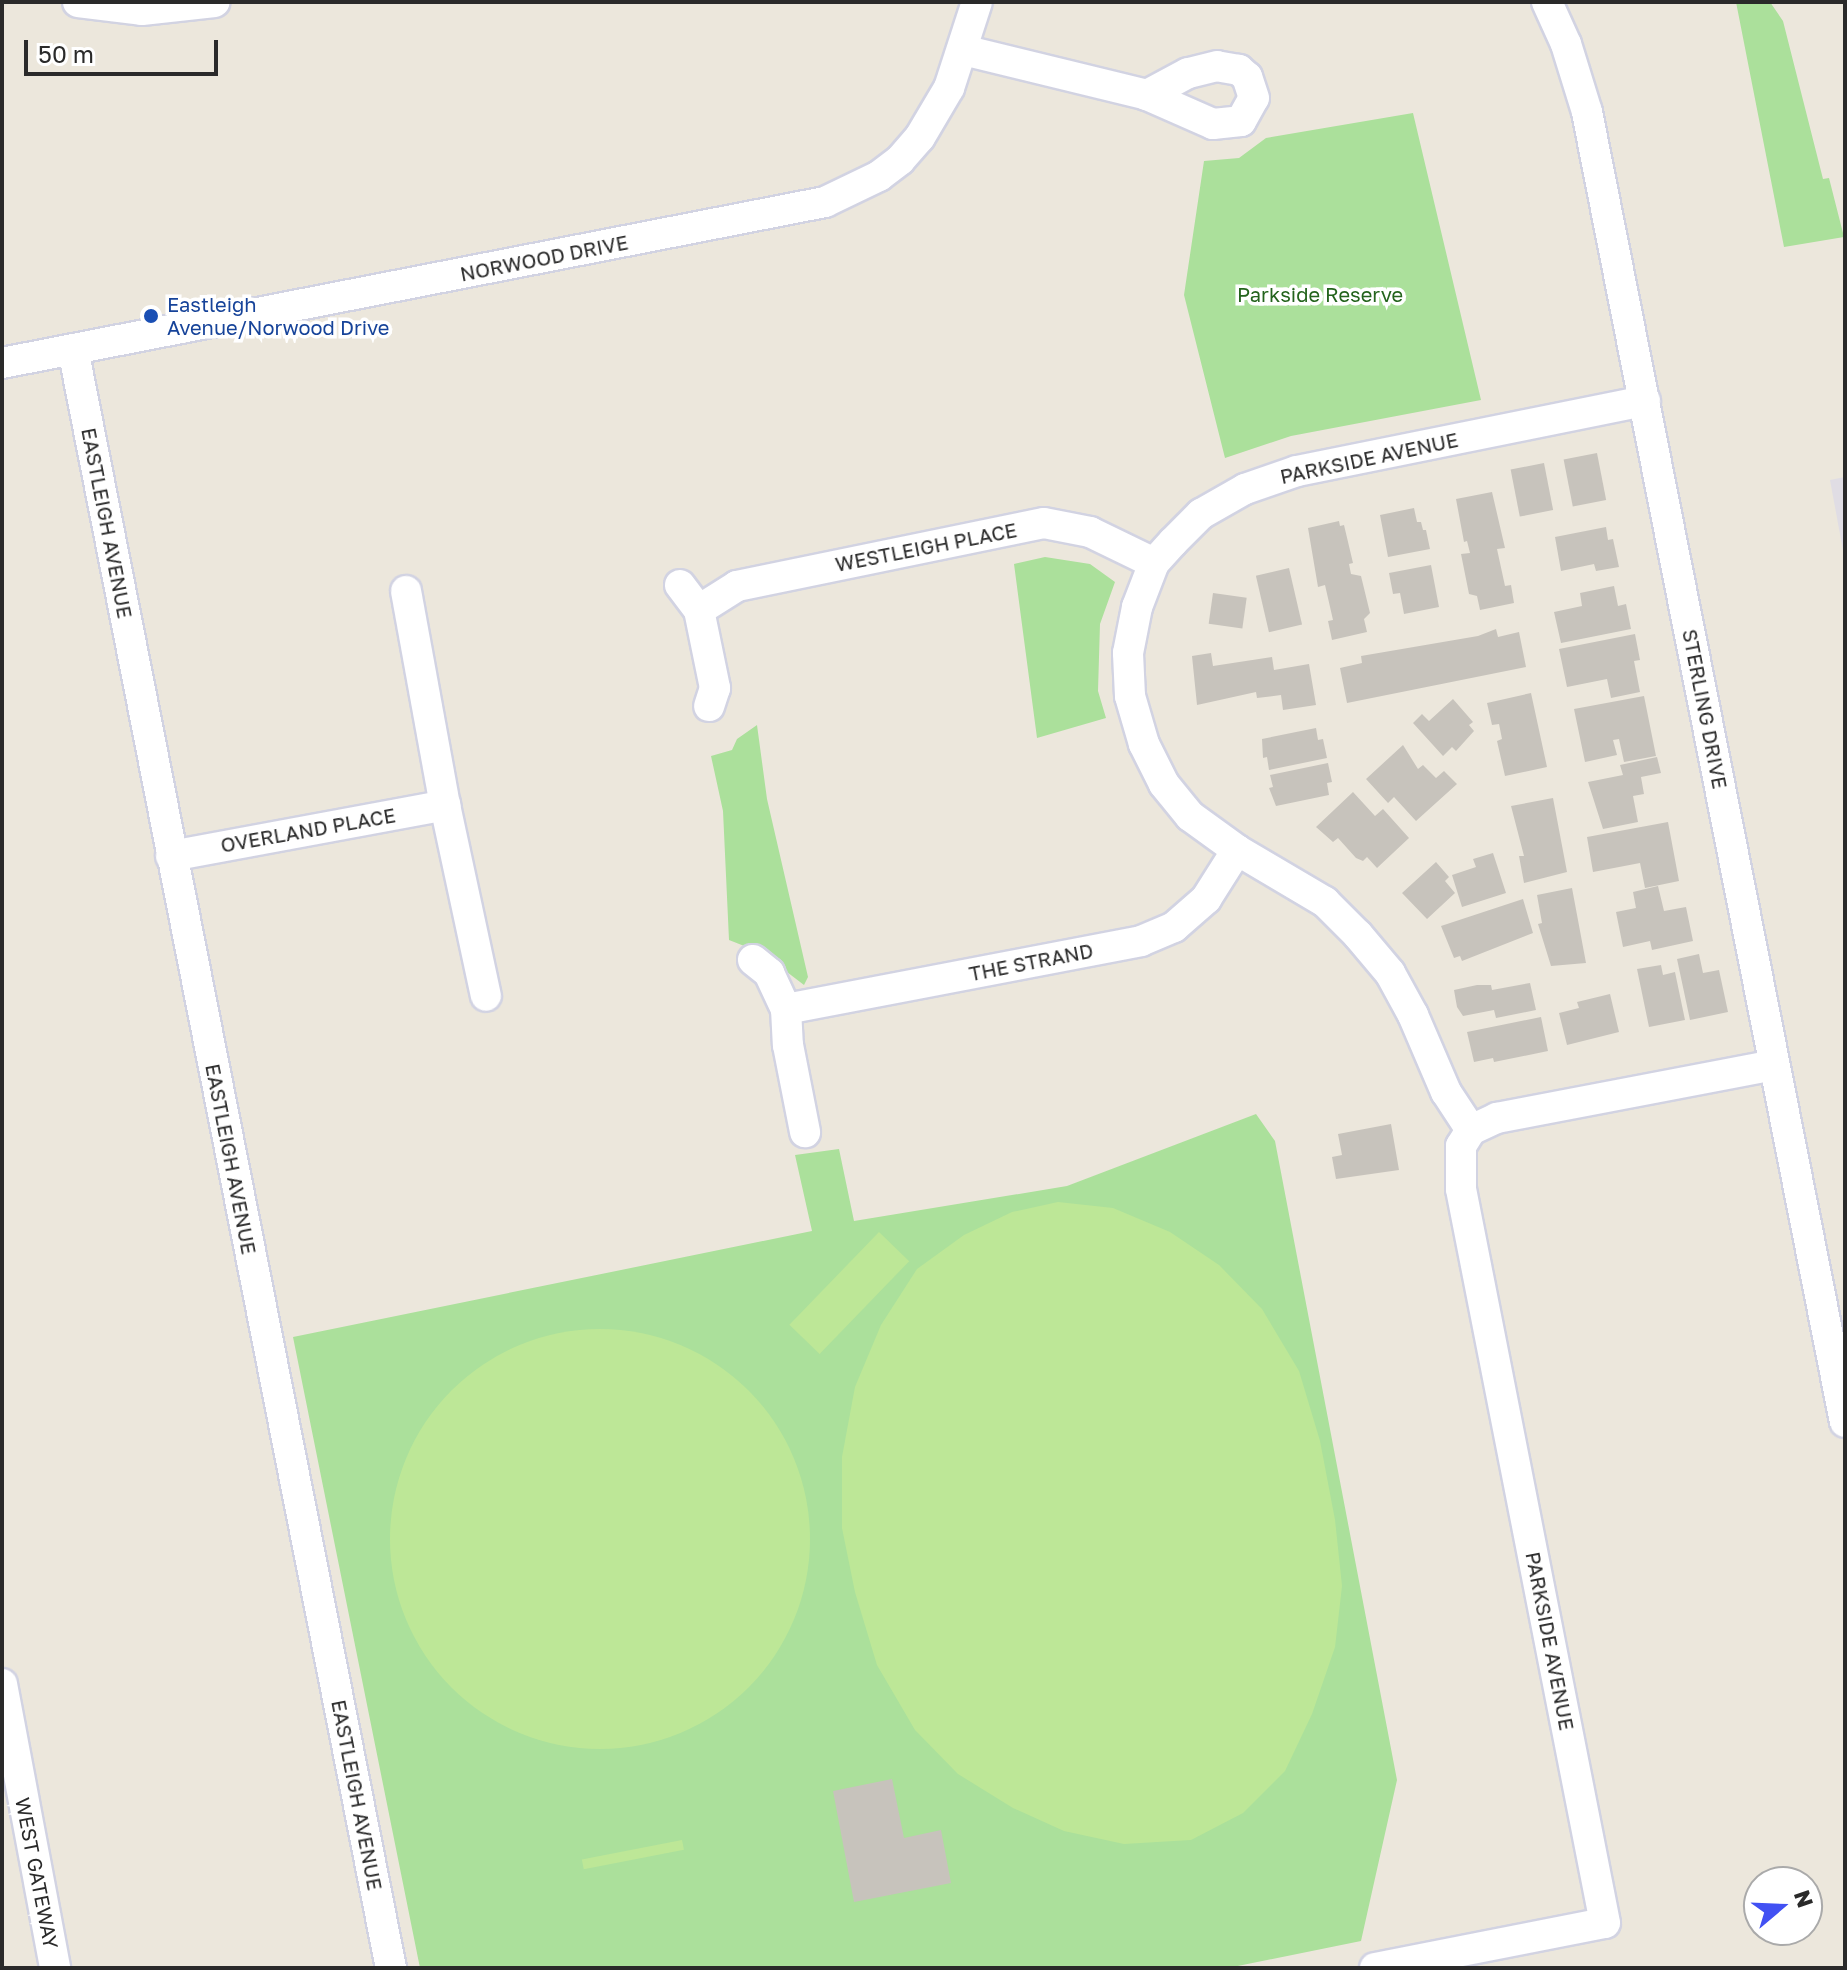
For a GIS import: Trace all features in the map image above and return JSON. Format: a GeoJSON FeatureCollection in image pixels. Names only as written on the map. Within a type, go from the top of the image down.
{"type":"FeatureCollection","features":[{"type":"Feature","properties":{"kind":"street"},"geometry":{"type":"LineString","coordinates":[[78,2],[142,10],[215,2]]}},
{"type":"Feature","properties":{"kind":"street","name":"NORWOOD DRIVE"},"geometry":{"type":"LineString","coordinates":[[2,363],[825,202],[852,191],[900,160],[937,112],[963,50],[977,2]]}},
{"type":"Feature","properties":{"kind":"street","name":"STERLING DRIVE"},"geometry":{"type":"LineString","coordinates":[[1547,2],[1566,44],[1587,112],[1845,1422]]}},
{"type":"Feature","properties":{"kind":"street"},"geometry":{"type":"LineString","coordinates":[[963,50],[1147,95]]}},
{"type":"Feature","properties":{"kind":"street","name":"EASTLEIGH AVENUE"},"geometry":{"type":"LineString","coordinates":[[73,349],[391,1968]]}},
{"type":"Feature","properties":{"kind":"street","name":"PARKSIDE AVENUE"},"geometry":{"type":"LineString","coordinates":[[1375,1968],[1605,1923],[1461,1189],[1461,1146],[1471,1130],[1446,1092],[1413,1015],[1390,973],[1358,935],[1325,902],[1237,850],[1190,816],[1164,784],[1144,744],[1130,696],[1128,653],[1137,607],[1154,563],[1201,514],[1245,489],[1297,471],[1645,401]]}},
{"type":"Feature","properties":{"kind":"street","name":"WESTLEIGH PLACE"},"geometry":{"type":"LineString","coordinates":[[699,610],[737,586],[1044,523],[1090,532],[1154,563]]}},
{"type":"Feature","properties":{"kind":"street"},"geometry":{"type":"LineString","coordinates":[[680,585],[699,610],[715,688],[709,706]]}},
{"type":"Feature","properties":{"kind":"street"},"geometry":{"type":"LineString","coordinates":[[406,591],[445,805],[486,996]]}},
{"type":"Feature","properties":{"kind":"street","name":"OVERLAND PLACE"},"geometry":{"type":"LineString","coordinates":[[171,856],[445,805]]}},
{"type":"Feature","properties":{"kind":"street","name":"THE STRAND"},"geometry":{"type":"LineString","coordinates":[[786,1009],[1141,941],[1174,927],[1206,899],[1237,850]]}},
{"type":"Feature","properties":{"kind":"street"},"geometry":{"type":"LineString","coordinates":[[753,960],[769,973],[786,1009],[788,1045],[805,1132]]}},
{"type":"Feature","properties":{"kind":"street"},"geometry":{"type":"LineString","coordinates":[[1471,1130],[1497,1118],[1774,1065]]}},
{"type":"Feature","properties":{"kind":"street","name":"WEST GATEWAY"},"geometry":{"type":"LineString","coordinates":[[2,1684],[55,1968]]}},
{"type":"Feature","properties":{"kind":"shaded area"},"geometry":{"type":"Polygon","coordinates":[[[1845,477],[1845,561],[1830,480],[1845,477]]]}},
{"type":"Feature","properties":{"kind":"green space"},"geometry":{"type":"Polygon","coordinates":[[[1736,2],[1770,2],[1783,21],[1823,179],[1829,178],[1844,237],[1784,247],[1736,2]]]}},
{"type":"Feature","properties":{"kind":"green space","name":"Parkside Reserve"},"geometry":{"type":"Polygon","coordinates":[[[1413,113],[1481,400],[1291,436],[1225,458],[1184,295],[1204,161],[1239,158],[1266,138],[1413,113]]]}},
{"type":"Feature","properties":{"kind":"green space"},"geometry":{"type":"Polygon","coordinates":[[[1045,557],[1090,564],[1115,582],[1100,624],[1098,691],[1106,718],[1037,738],[1014,564],[1045,557]]]}},
{"type":"Feature","properties":{"kind":"green space"},"geometry":{"type":"Polygon","coordinates":[[[757,725],[767,799],[808,977],[804,985],[762,953],[729,940],[723,811],[711,756],[732,750],[737,739],[757,725]]]}},
{"type":"Feature","properties":{"kind":"green space"},"geometry":{"type":"Polygon","coordinates":[[[1256,1114],[1275,1141],[1397,1780],[1361,1941],[1228,1968],[420,1968],[293,1337],[812,1231],[795,1155],[839,1149],[854,1221],[1067,1186],[1256,1114]]]}},
{"type":"Feature","properties":{"kind":"green space"},"geometry":{"type":"Polygon","coordinates":[[[1058,1202],[1113,1208],[1170,1232],[1219,1265],[1262,1309],[1299,1371],[1320,1441],[1335,1520],[1342,1586],[1335,1647],[1312,1714],[1285,1771],[1243,1813],[1191,1840],[1124,1844],[1064,1831],[1013,1808],[958,1774],[915,1730],[877,1665],[855,1592],[842,1528],[842,1457],[855,1387],[881,1325],[917,1269],[964,1235],[1012,1212],[1058,1202]]]}},
{"type":"Feature","properties":{"kind":"green space"},"geometry":{"type":"Polygon","coordinates":[[[879,1232],[909,1261],[820,1354],[789,1325],[879,1232]]]}},
{"type":"Feature","properties":{"kind":"green space"},"geometry":{"type":"Polygon","coordinates":[[[600,1329],[641,1333],[680,1345],[717,1364],[749,1390],[775,1422],[794,1459],[806,1498],[810,1539],[806,1580],[794,1619],[775,1656],[749,1688],[717,1714],[680,1733],[641,1745],[600,1749],[559,1745],[520,1733],[483,1714],[451,1688],[425,1656],[406,1619],[394,1580],[390,1539],[394,1498],[406,1459],[425,1422],[451,1390],[483,1364],[520,1345],[559,1333],[600,1329]]]}},
{"type":"Feature","properties":{"kind":"green space"},"geometry":{"type":"Polygon","coordinates":[[[682,1840],[684,1850],[584,1869],[582,1859],[682,1840]]]}},
{"type":"Feature","properties":{"kind":"building"},"geometry":{"type":"Polygon","coordinates":[[[1597,453],[1606,500],[1573,507],[1564,459],[1597,453]]]}},
{"type":"Feature","properties":{"kind":"building"},"geometry":{"type":"Polygon","coordinates":[[[1544,463],[1553,510],[1520,517],[1511,469],[1544,463]]]}},
{"type":"Feature","properties":{"kind":"building"},"geometry":{"type":"Polygon","coordinates":[[[1492,492],[1505,548],[1497,549],[1505,586],[1511,585],[1514,603],[1480,610],[1477,596],[1469,594],[1461,554],[1470,553],[1467,541],[1464,542],[1456,499],[1492,492]]]}},
{"type":"Feature","properties":{"kind":"building"},"geometry":{"type":"Polygon","coordinates":[[[1414,508],[1417,522],[1421,522],[1423,530],[1426,530],[1430,549],[1388,557],[1380,515],[1414,508]]]}},
{"type":"Feature","properties":{"kind":"building"},"geometry":{"type":"Polygon","coordinates":[[[1339,521],[1340,526],[1344,525],[1353,563],[1349,564],[1351,574],[1361,576],[1370,613],[1364,619],[1367,632],[1332,640],[1328,621],[1333,620],[1325,585],[1318,587],[1308,528],[1339,521]]]}},
{"type":"Feature","properties":{"kind":"building"},"geometry":{"type":"Polygon","coordinates":[[[1606,527],[1608,540],[1613,539],[1619,567],[1596,571],[1594,564],[1561,571],[1555,537],[1606,527]]]}},
{"type":"Feature","properties":{"kind":"building"},"geometry":{"type":"Polygon","coordinates":[[[1431,565],[1439,607],[1404,614],[1400,593],[1393,594],[1389,573],[1431,565]]]}},
{"type":"Feature","properties":{"kind":"building"},"geometry":{"type":"Polygon","coordinates":[[[1289,568],[1302,625],[1269,632],[1256,576],[1289,568]]]}},
{"type":"Feature","properties":{"kind":"building"},"geometry":{"type":"Polygon","coordinates":[[[1614,586],[1618,606],[1626,604],[1631,629],[1561,643],[1554,612],[1582,606],[1580,593],[1614,586]]]}},
{"type":"Feature","properties":{"kind":"building"},"geometry":{"type":"Polygon","coordinates":[[[1213,593],[1247,598],[1242,628],[1209,624],[1213,593]]]}},
{"type":"Feature","properties":{"kind":"building"},"geometry":{"type":"Polygon","coordinates":[[[1496,629],[1498,637],[1519,632],[1526,667],[1347,703],[1340,668],[1362,663],[1361,656],[1478,636],[1496,629]]]}},
{"type":"Feature","properties":{"kind":"building"},"geometry":{"type":"Polygon","coordinates":[[[1635,634],[1640,660],[1634,661],[1640,692],[1611,698],[1607,679],[1567,687],[1559,649],[1635,634]]]}},
{"type":"Feature","properties":{"kind":"building"},"geometry":{"type":"Polygon","coordinates":[[[1211,653],[1213,666],[1272,657],[1274,670],[1309,664],[1316,705],[1283,710],[1281,695],[1257,698],[1256,692],[1197,705],[1192,656],[1211,653]]]}},
{"type":"Feature","properties":{"kind":"building"},"geometry":{"type":"Polygon","coordinates":[[[1531,693],[1547,767],[1505,776],[1497,741],[1502,739],[1499,724],[1492,725],[1487,703],[1531,693]]]}},
{"type":"Feature","properties":{"kind":"building"},"geometry":{"type":"Polygon","coordinates":[[[1644,696],[1656,756],[1624,762],[1619,739],[1613,740],[1617,755],[1585,762],[1574,709],[1644,696]]]}},
{"type":"Feature","properties":{"kind":"building"},"geometry":{"type":"Polygon","coordinates":[[[1453,699],[1473,722],[1469,725],[1474,731],[1456,751],[1452,747],[1443,756],[1413,723],[1422,714],[1429,721],[1453,699]]]}},
{"type":"Feature","properties":{"kind":"building"},"geometry":{"type":"Polygon","coordinates":[[[1316,728],[1318,740],[1323,739],[1327,758],[1269,770],[1267,757],[1263,758],[1262,739],[1316,728]]]}},
{"type":"Feature","properties":{"kind":"building"},"geometry":{"type":"Polygon","coordinates":[[[1403,745],[1418,769],[1423,765],[1436,778],[1444,771],[1457,784],[1416,821],[1394,797],[1388,803],[1366,779],[1403,745]]]}},
{"type":"Feature","properties":{"kind":"building"},"geometry":{"type":"Polygon","coordinates":[[[1657,757],[1661,773],[1641,777],[1644,794],[1633,796],[1638,822],[1603,829],[1588,782],[1623,775],[1620,765],[1657,757]]]}},
{"type":"Feature","properties":{"kind":"building"},"geometry":{"type":"Polygon","coordinates":[[[1328,763],[1332,782],[1327,783],[1329,795],[1276,806],[1269,788],[1273,787],[1270,775],[1328,763]]]}},
{"type":"Feature","properties":{"kind":"building"},"geometry":{"type":"Polygon","coordinates":[[[1353,792],[1375,816],[1383,809],[1409,838],[1377,868],[1367,857],[1363,861],[1356,858],[1338,838],[1333,842],[1316,827],[1353,792]]]}},
{"type":"Feature","properties":{"kind":"building"},"geometry":{"type":"Polygon","coordinates":[[[1553,798],[1567,872],[1524,883],[1519,856],[1524,856],[1511,806],[1553,798]]]}},
{"type":"Feature","properties":{"kind":"building"},"geometry":{"type":"Polygon","coordinates":[[[1668,822],[1679,881],[1645,888],[1640,863],[1593,872],[1587,837],[1668,822]]]}},
{"type":"Feature","properties":{"kind":"building"},"geometry":{"type":"Polygon","coordinates":[[[1493,853],[1506,893],[1462,907],[1452,875],[1476,867],[1473,859],[1493,853]]]}},
{"type":"Feature","properties":{"kind":"building"},"geometry":{"type":"Polygon","coordinates":[[[1436,862],[1449,877],[1445,881],[1455,893],[1427,919],[1402,893],[1436,862]]]}},
{"type":"Feature","properties":{"kind":"building"},"geometry":{"type":"Polygon","coordinates":[[[1658,886],[1664,911],[1686,907],[1693,941],[1652,950],[1650,941],[1623,947],[1616,912],[1636,908],[1633,892],[1658,886]]]}},
{"type":"Feature","properties":{"kind":"building"},"geometry":{"type":"Polygon","coordinates":[[[1572,888],[1586,963],[1551,966],[1538,924],[1542,923],[1537,895],[1572,888]]]}},
{"type":"Feature","properties":{"kind":"building"},"geometry":{"type":"Polygon","coordinates":[[[1523,899],[1533,933],[1462,961],[1460,956],[1454,958],[1441,926],[1523,899]]]}},
{"type":"Feature","properties":{"kind":"building"},"geometry":{"type":"Polygon","coordinates":[[[1699,954],[1703,973],[1719,970],[1728,1012],[1690,1020],[1677,959],[1699,954]]]}},
{"type":"Feature","properties":{"kind":"building"},"geometry":{"type":"Polygon","coordinates":[[[1661,965],[1663,975],[1675,972],[1685,1020],[1649,1027],[1637,969],[1661,965]]]}},
{"type":"Feature","properties":{"kind":"building"},"geometry":{"type":"Polygon","coordinates":[[[1530,983],[1536,1010],[1496,1018],[1494,1010],[1463,1016],[1457,1007],[1454,990],[1491,985],[1492,990],[1530,983]]]}},
{"type":"Feature","properties":{"kind":"building"},"geometry":{"type":"Polygon","coordinates":[[[1610,994],[1619,1032],[1567,1045],[1559,1013],[1579,1008],[1577,1002],[1610,994]]]}},
{"type":"Feature","properties":{"kind":"building"},"geometry":{"type":"Polygon","coordinates":[[[1541,1017],[1548,1051],[1494,1062],[1493,1058],[1474,1062],[1467,1032],[1541,1017]]]}},
{"type":"Feature","properties":{"kind":"building"},"geometry":{"type":"Polygon","coordinates":[[[1391,1124],[1399,1170],[1336,1179],[1332,1157],[1342,1155],[1338,1134],[1391,1124]]]}},
{"type":"Feature","properties":{"kind":"building"},"geometry":{"type":"Polygon","coordinates":[[[892,1779],[904,1838],[941,1830],[951,1883],[854,1902],[833,1791],[892,1779]]]}},
{"type":"Feature","properties":{"kind":"place","name":"Eastleigh Avenue/Norwood Drive"},"geometry":{"type":"Point","coordinates":[151,316]}}]}
